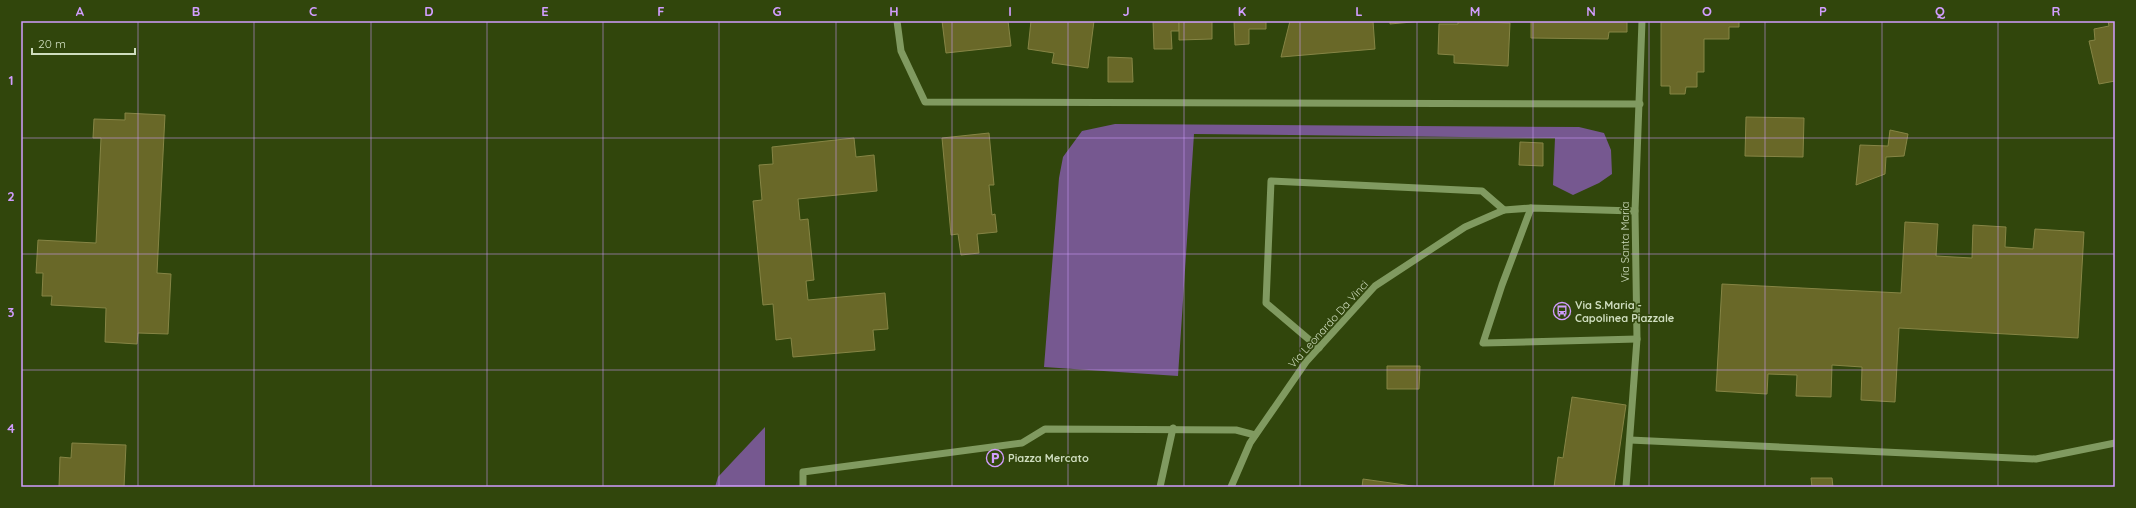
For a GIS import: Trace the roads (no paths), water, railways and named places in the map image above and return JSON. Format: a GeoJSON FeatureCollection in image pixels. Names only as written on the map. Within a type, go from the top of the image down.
{"type":"FeatureCollection","features":[{"type":"Feature","properties":{"kind":"street"},"geometry":{"type":"LineString","coordinates":[[897,21],[901,51],[925,102],[1640,104]]}},
{"type":"Feature","properties":{"kind":"street","name":"Via Santa Maria"},"geometry":{"type":"LineString","coordinates":[[1626,487],[1638,339],[1635,211],[1642,21]]}},
{"type":"Feature","properties":{"kind":"street"},"geometry":{"type":"LineString","coordinates":[[1319,348],[1266,304],[1271,180],[1482,191],[1504,210]]}},
{"type":"Feature","properties":{"kind":"street"},"geometry":{"type":"LineString","coordinates":[[1531,208],[1502,285],[1483,343],[1638,339]]}},
{"type":"Feature","properties":{"kind":"street","name":"Via Leonardo Da Vinci"},"geometry":{"type":"LineString","coordinates":[[1231,487],[1255,435],[1306,362],[1375,286],[1465,227],[1504,210],[1531,208],[1635,211]]}},
{"type":"Feature","properties":{"kind":"street"},"geometry":{"type":"LineString","coordinates":[[803,487],[803,472],[1022,443],[1045,429],[1173,428],[1236,430],[1255,435]]}},
{"type":"Feature","properties":{"kind":"street"},"geometry":{"type":"LineString","coordinates":[[1160,487],[1173,428]]}},
{"type":"Feature","properties":{"kind":"street"},"geometry":{"type":"LineString","coordinates":[[1630,440],[2036,459],[2115,443]]}},
{"type":"Feature","properties":{"kind":"place","name":"Via S.Maria - Capolinea Piazzale"},"geometry":{"type":"Point","coordinates":[1562,311]}},
{"type":"Feature","properties":{"kind":"place","name":"Piazza Mercato"},"geometry":{"type":"Point","coordinates":[995,458]}}]}
